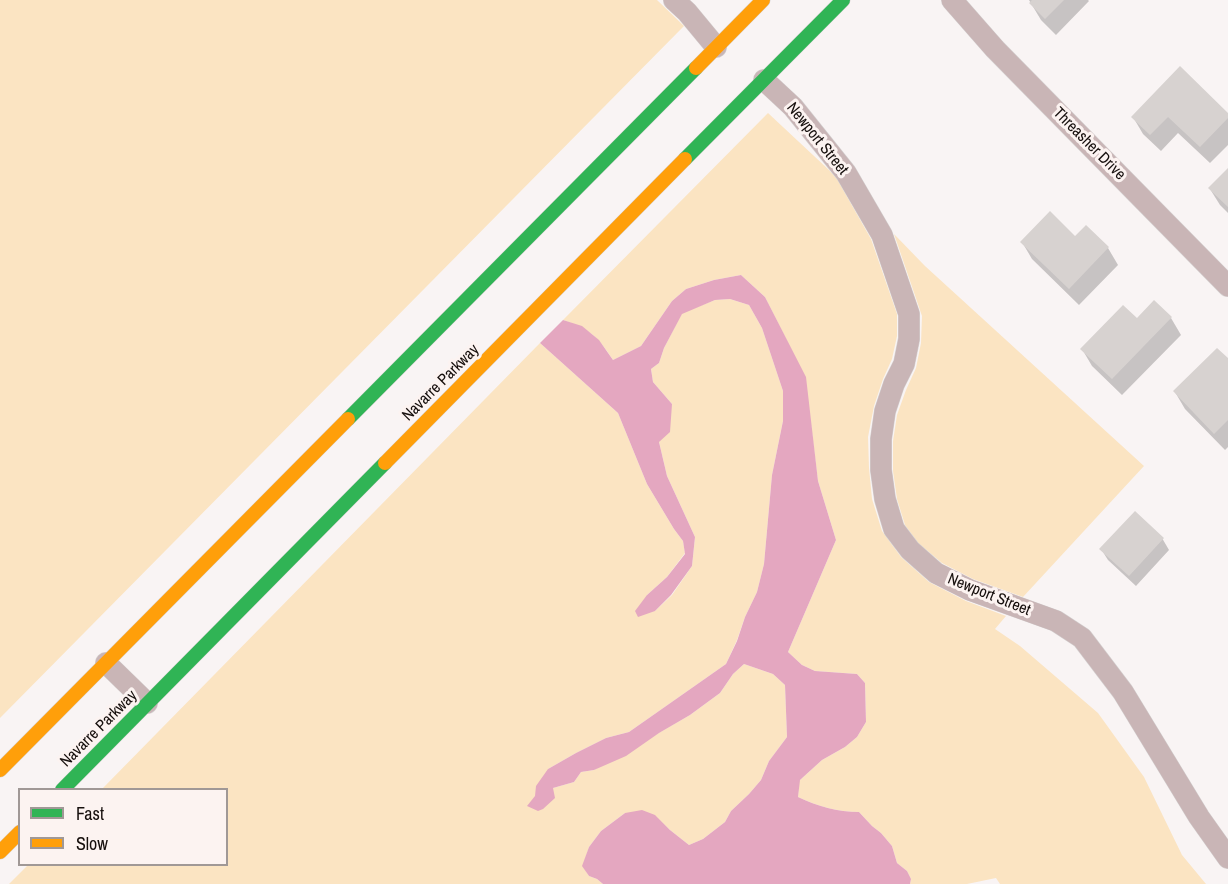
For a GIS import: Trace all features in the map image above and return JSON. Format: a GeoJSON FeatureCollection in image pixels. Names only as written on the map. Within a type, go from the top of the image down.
{"type":"FeatureCollection","features":[{"type":"Feature","properties":{"kind":"highway"},"geometry":{"type":"LineString","coordinates":[[0,770],[763,0]]}},
{"type":"Feature","properties":{"kind":"highway","name":"Navarre Parkway"},"geometry":{"type":"LineString","coordinates":[[63,788],[843,0]]}},
{"type":"Feature","properties":{"kind":"highway"},"geometry":{"type":"LineString","coordinates":[[0,852],[18,834]]}},
{"type":"Feature","properties":{"kind":"street"},"geometry":{"type":"LineString","coordinates":[[674,0],[716,47]]}},
{"type":"Feature","properties":{"kind":"street","name":"Threasher Drive"},"geometry":{"type":"LineString","coordinates":[[952,0],[995,49],[1228,286]]}},
{"type":"Feature","properties":{"kind":"street","name":"Newport Street"},"geometry":{"type":"LineString","coordinates":[[764,80],[793,106],[846,173],[882,235],[909,314],[909,339],[904,364],[885,411],[881,439],[881,470],[885,499],[894,529],[910,550],[936,573],[970,590],[1056,621],[1083,638],[1123,692],[1199,817],[1228,858]]}},
{"type":"Feature","properties":{"kind":"street"},"geometry":{"type":"LineString","coordinates":[[106,663],[147,703]]}},
{"type":"Feature","properties":{"kind":"shaded area"},"geometry":{"type":"Polygon","coordinates":[[[0,0],[657,0],[684,26],[0,718],[0,0]]]}},
{"type":"Feature","properties":{"kind":"shaded area"},"geometry":{"type":"Polygon","coordinates":[[[768,113],[837,179],[871,239],[897,314],[897,336],[892,359],[874,406],[868,437],[872,499],[882,531],[901,557],[929,582],[966,601],[1006,616],[995,629],[1020,646],[1098,713],[1144,777],[1182,855],[1206,884],[1000,884],[996,878],[967,884],[910,884],[911,879],[907,871],[897,863],[892,846],[859,812],[828,808],[798,797],[799,781],[822,760],[857,737],[866,722],[865,683],[857,674],[815,671],[802,665],[788,652],[836,540],[818,481],[805,377],[765,297],[741,275],[714,280],[686,289],[672,301],[641,346],[613,360],[593,335],[563,320],[768,113]]]}},
{"type":"Feature","properties":{"kind":"shaded area"},"geometry":{"type":"Polygon","coordinates":[[[894,234],[925,266],[1144,466],[1023,597],[973,579],[942,563],[918,543],[905,525],[897,499],[893,471],[893,441],[897,415],[916,368],[921,343],[922,316],[894,234]]]}},
{"type":"Feature","properties":{"kind":"shaded area"},"geometry":{"type":"Polygon","coordinates":[[[741,275],[765,297],[806,377],[818,481],[836,540],[788,652],[802,665],[815,671],[857,674],[865,683],[866,722],[857,737],[822,760],[800,780],[798,797],[828,808],[859,812],[892,846],[897,863],[907,871],[911,879],[910,884],[603,884],[589,876],[582,866],[589,847],[601,831],[625,813],[642,810],[655,815],[689,845],[703,839],[725,822],[731,811],[761,780],[769,761],[787,737],[785,685],[773,674],[744,664],[733,674],[720,693],[690,715],[626,756],[594,770],[581,772],[574,782],[553,788],[555,798],[543,809],[538,811],[527,806],[535,796],[536,786],[548,769],[606,738],[629,732],[726,664],[757,592],[764,564],[772,475],[783,421],[783,391],[762,328],[749,305],[730,299],[715,300],[682,314],[664,348],[659,363],[651,369],[653,382],[672,404],[670,432],[659,442],[667,476],[695,537],[692,566],[671,595],[655,611],[638,617],[635,611],[685,554],[683,541],[647,484],[618,413],[540,343],[563,320],[582,326],[599,340],[613,360],[641,346],[672,301],[686,289],[714,280],[741,275]]]}},
{"type":"Feature","properties":{"kind":"shaded area"},"geometry":{"type":"Polygon","coordinates":[[[730,299],[749,305],[762,328],[783,391],[783,421],[772,475],[764,564],[757,592],[726,664],[629,732],[606,738],[548,769],[553,788],[574,782],[581,772],[594,770],[690,715],[720,693],[733,674],[744,664],[773,674],[785,685],[787,737],[769,761],[761,780],[731,811],[725,822],[703,839],[689,845],[654,815],[625,813],[601,831],[589,847],[583,866],[589,876],[603,884],[9,884],[27,866],[228,866],[228,788],[103,788],[540,343],[618,413],[647,484],[683,541],[685,553],[667,577],[647,595],[655,611],[672,595],[692,566],[695,537],[667,476],[659,442],[672,404],[653,382],[651,369],[659,363],[682,313],[715,300],[730,299]]]}},
{"type":"Feature","properties":{"kind":"building"},"geometry":{"type":"Polygon","coordinates":[[[1032,0],[1064,0],[1045,19],[1029,3],[1032,0]]]}},
{"type":"Feature","properties":{"kind":"building"},"geometry":{"type":"Polygon","coordinates":[[[1180,66],[1228,113],[1228,118],[1200,147],[1168,117],[1150,135],[1131,117],[1180,66]]]}},
{"type":"Feature","properties":{"kind":"building"},"geometry":{"type":"Polygon","coordinates":[[[1228,168],[1228,207],[1208,188],[1228,168]]]}},
{"type":"Feature","properties":{"kind":"building"},"geometry":{"type":"Polygon","coordinates":[[[1050,211],[1075,236],[1086,225],[1109,247],[1069,289],[1020,242],[1050,211]]]}},
{"type":"Feature","properties":{"kind":"building"},"geometry":{"type":"Polygon","coordinates":[[[1154,300],[1172,317],[1112,379],[1080,349],[1123,305],[1137,318],[1154,300]]]}},
{"type":"Feature","properties":{"kind":"building"},"geometry":{"type":"Polygon","coordinates":[[[1217,348],[1228,358],[1228,420],[1214,434],[1173,391],[1217,348]]]}},
{"type":"Feature","properties":{"kind":"building"},"geometry":{"type":"Polygon","coordinates":[[[1135,511],[1164,538],[1129,576],[1099,549],[1135,511]]]}},
{"type":"Feature","properties":{"kind":"traffic: fast"},"geometry":{"type":"LineString","coordinates":[[685,159],[843,0]]}},
{"type":"Feature","properties":{"kind":"traffic: fast"},"geometry":{"type":"LineString","coordinates":[[348,419],[696,68]]}},
{"type":"Feature","properties":{"kind":"traffic: fast"},"geometry":{"type":"LineString","coordinates":[[64,788],[385,463]]}},
{"type":"Feature","properties":{"kind":"traffic: slow"},"geometry":{"type":"LineString","coordinates":[[696,68],[763,0]]}},
{"type":"Feature","properties":{"kind":"traffic: slow"},"geometry":{"type":"LineString","coordinates":[[385,463],[685,159]]}},
{"type":"Feature","properties":{"kind":"traffic: slow"},"geometry":{"type":"LineString","coordinates":[[0,770],[348,419]]}},
{"type":"Feature","properties":{"kind":"traffic: slow"},"geometry":{"type":"LineString","coordinates":[[0,852],[18,834]]}}]}
